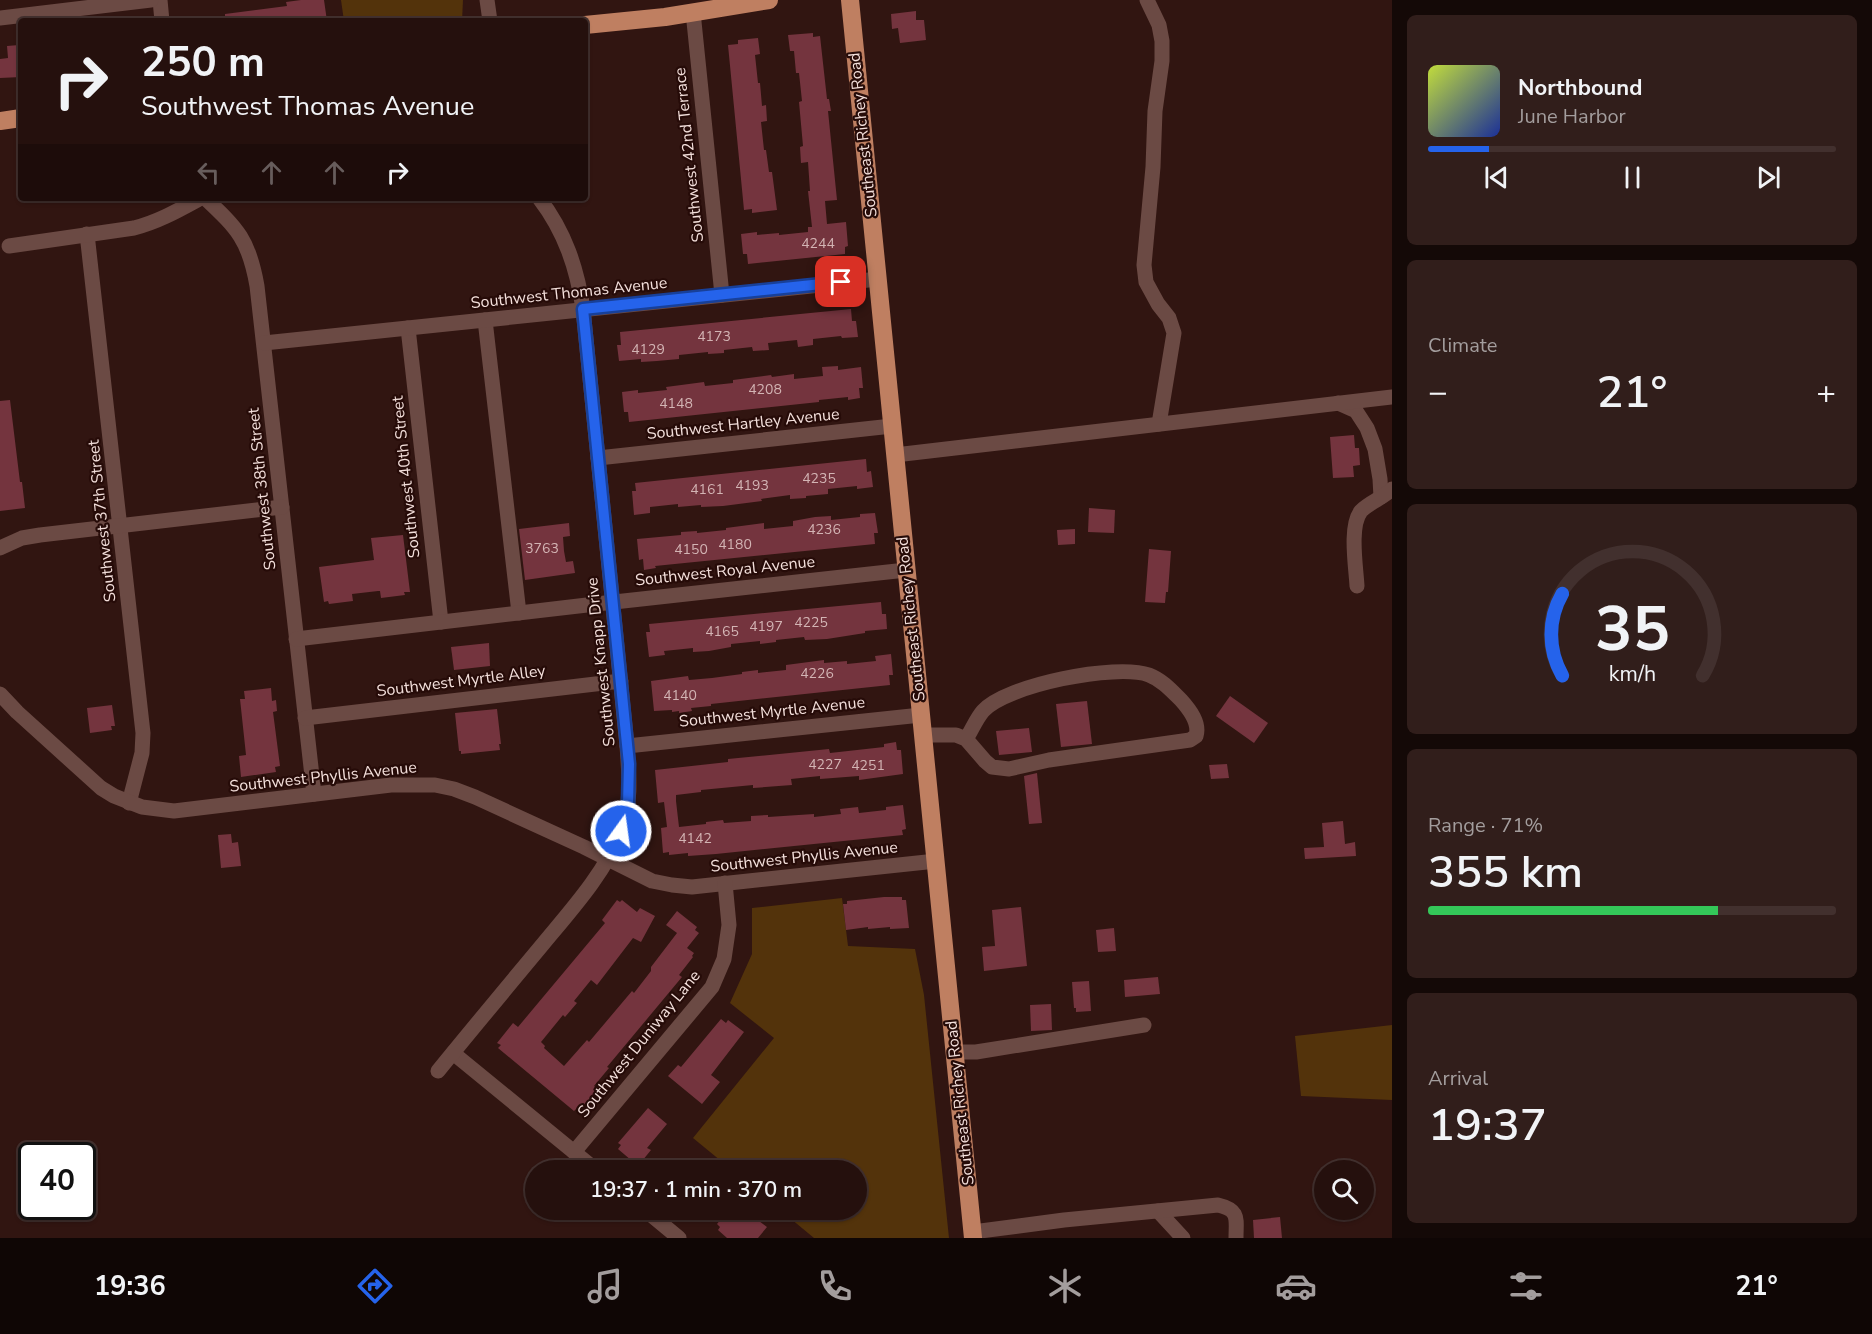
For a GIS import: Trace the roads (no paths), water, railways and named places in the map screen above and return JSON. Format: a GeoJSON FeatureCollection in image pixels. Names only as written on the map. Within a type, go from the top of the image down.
{"type":"FeatureCollection","features":[{"type":"Feature","properties":{"kind":"main road"},"geometry":{"type":"LineString","coordinates":[[588,25],[665,17],[769,0]]}},
{"type":"Feature","properties":{"kind":"main road","name":"Southeast Richey Road"},"geometry":{"type":"LineString","coordinates":[[850,0],[973,1235]]}},
{"type":"Feature","properties":{"kind":"main road"},"geometry":{"type":"LineString","coordinates":[[0,121],[18,118]]}},
{"type":"Feature","properties":{"kind":"street"},"geometry":{"type":"LineString","coordinates":[[0,18],[152,0]]}},
{"type":"Feature","properties":{"kind":"street"},"geometry":{"type":"LineString","coordinates":[[160,0],[162,18]]}},
{"type":"Feature","properties":{"kind":"street"},"geometry":{"type":"LineString","coordinates":[[487,0],[490,18]]}},
{"type":"Feature","properties":{"kind":"street"},"geometry":{"type":"LineString","coordinates":[[1147,0],[1159,25],[1162,61],[1155,111],[1153,166],[1144,265],[1146,282],[1169,318],[1174,333],[1159,424]]}},
{"type":"Feature","properties":{"kind":"street","name":"Southwest 42nd Terrace"},"geometry":{"type":"LineString","coordinates":[[693,12],[722,295]]}},
{"type":"Feature","properties":{"kind":"street"},"geometry":{"type":"LineString","coordinates":[[9,246],[151,224],[197,201]]}},
{"type":"Feature","properties":{"kind":"street","name":"Southwest 38th Street"},"geometry":{"type":"LineString","coordinates":[[206,201],[241,234],[253,260],[314,794]]}},
{"type":"Feature","properties":{"kind":"street","name":"Southwest Knapp Drive"},"geometry":{"type":"LineString","coordinates":[[438,1071],[586,892],[607,860],[621,831],[628,804],[627,746],[583,309],[579,282],[568,246],[541,201]]}},
{"type":"Feature","properties":{"kind":"street","name":"Southwest 37th Street"},"geometry":{"type":"LineString","coordinates":[[87,234],[143,733],[142,753],[129,802]]}},
{"type":"Feature","properties":{"kind":"street","name":"Southwest Thomas Avenue"},"geometry":{"type":"LineString","coordinates":[[264,343],[878,279]]}},
{"type":"Feature","properties":{"kind":"street"},"geometry":{"type":"LineString","coordinates":[[485,320],[519,613]]}},
{"type":"Feature","properties":{"kind":"street","name":"Southwest 40th Street"},"geometry":{"type":"LineString","coordinates":[[408,328],[441,622]]}},
{"type":"Feature","properties":{"kind":"street"},"geometry":{"type":"LineString","coordinates":[[895,455],[1387,397],[1392,411]]}},
{"type":"Feature","properties":{"kind":"street"},"geometry":{"type":"LineString","coordinates":[[1338,403],[1356,411],[1367,428],[1375,449],[1380,479],[1387,493],[1361,512],[1356,520],[1354,531],[1356,586]]}},
{"type":"Feature","properties":{"kind":"street","name":"Southwest Hartley Avenue"},"geometry":{"type":"LineString","coordinates":[[598,458],[892,426]]}},
{"type":"Feature","properties":{"kind":"street"},"geometry":{"type":"LineString","coordinates":[[0,548],[22,538],[282,507]]}},
{"type":"Feature","properties":{"kind":"street","name":"Southwest Royal Avenue"},"geometry":{"type":"LineString","coordinates":[[297,639],[906,570]]}},
{"type":"Feature","properties":{"kind":"street"},"geometry":{"type":"LineString","coordinates":[[923,735],[957,735],[966,739],[992,767],[1009,769],[1049,760],[1190,740],[1196,736],[1198,730],[1194,718],[1184,703],[1164,683],[1147,675],[1097,672],[1042,684],[998,700],[983,711],[966,739]]}},
{"type":"Feature","properties":{"kind":"street","name":"Southwest Myrtle Alley"},"geometry":{"type":"LineString","coordinates":[[305,718],[621,681]]}},
{"type":"Feature","properties":{"kind":"street","name":"Southwest Phyllis Avenue"},"geometry":{"type":"LineString","coordinates":[[0,694],[16,712],[101,788],[129,802],[154,809],[174,811],[416,784],[454,789],[662,884],[692,886],[936,861]]}},
{"type":"Feature","properties":{"kind":"street","name":"Southwest Myrtle Avenue"},"geometry":{"type":"LineString","coordinates":[[627,746],[921,715]]}},
{"type":"Feature","properties":{"kind":"street","name":"Southwest Duniway Lane"},"geometry":{"type":"LineString","coordinates":[[574,1152],[712,987],[724,959],[729,925],[725,883]]}},
{"type":"Feature","properties":{"kind":"street"},"geometry":{"type":"LineString","coordinates":[[955,1052],[976,1052],[1144,1025]]}},
{"type":"Feature","properties":{"kind":"street"},"geometry":{"type":"LineString","coordinates":[[453,1053],[584,1160]]}},
{"type":"Feature","properties":{"kind":"street"},"geometry":{"type":"LineString","coordinates":[[973,1235],[1064,1220],[1218,1205],[1229,1208],[1235,1215],[1236,1238]]}},
{"type":"Feature","properties":{"kind":"street"},"geometry":{"type":"LineString","coordinates":[[1158,1211],[1183,1238]]}},
{"type":"Feature","properties":{"kind":"street"},"geometry":{"type":"LineString","coordinates":[[657,1220],[679,1238]]}}]}
